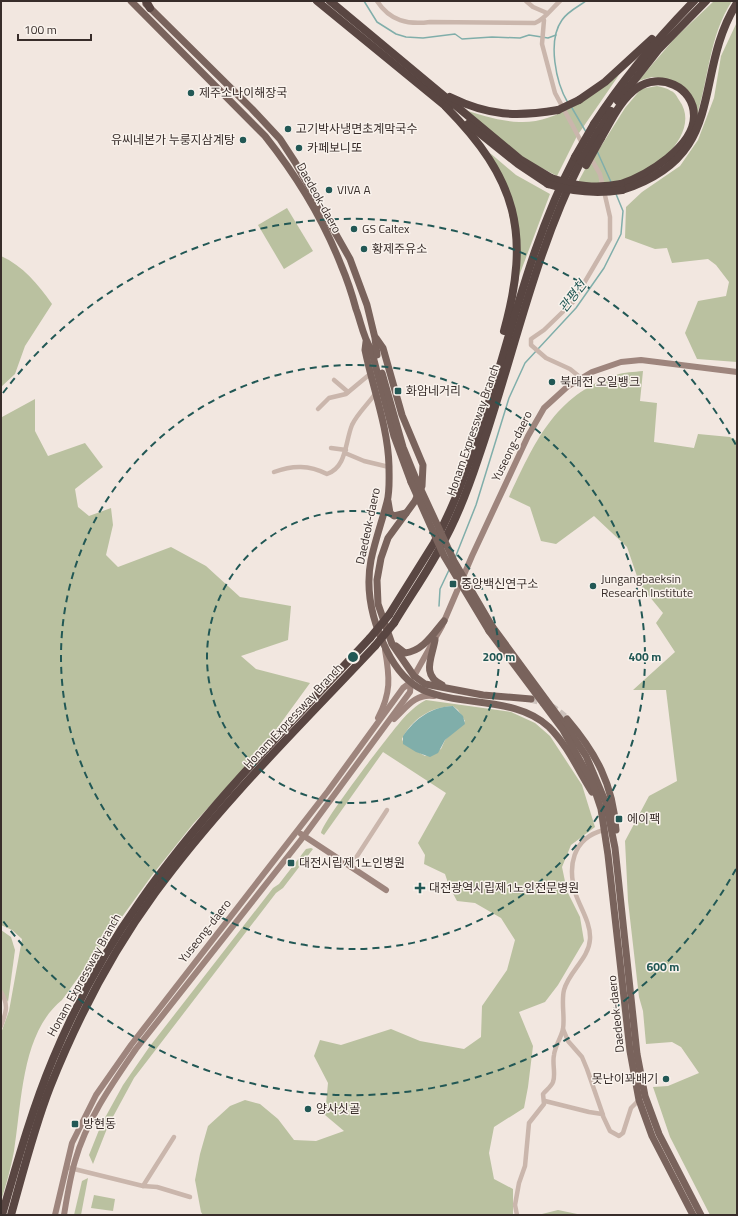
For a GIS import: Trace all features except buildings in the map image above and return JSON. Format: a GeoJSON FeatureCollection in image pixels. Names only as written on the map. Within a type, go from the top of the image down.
{"type":"FeatureCollection","features":[{"type":"Feature","properties":{"kind":"highway"},"geometry":{"type":"LineString","coordinates":[[317,1],[518,164],[568,190],[585,192],[606,192],[646,181],[663,170],[679,156],[694,136],[706,102],[720,39],[737,3]]}},
{"type":"Feature","properties":{"kind":"highway"},"geometry":{"type":"LineString","coordinates":[[330,1],[521,160],[550,181]]}},
{"type":"Feature","properties":{"kind":"highway"},"geometry":{"type":"LineString","coordinates":[[433,88],[465,104],[499,113],[522,115],[558,110],[579,100],[605,82],[694,1]]}},
{"type":"Feature","properties":{"kind":"highway","name":"Honam Expressway Branch"},"geometry":{"type":"LineString","coordinates":[[11,1215],[28,1154],[55,1076],[95,991],[126,937],[155,894],[188,851],[236,795],[375,646],[394,623],[441,548],[467,488],[507,370],[538,264],[555,217],[562,210],[594,124],[634,67],[694,1]]}},
{"type":"Feature","properties":{"kind":"highway"},"geometry":{"type":"LineString","coordinates":[[600,135],[639,72],[678,28],[706,1]]}},
{"type":"Feature","properties":{"kind":"highway"},"geometry":{"type":"LineString","coordinates":[[581,161],[631,93],[648,82],[659,80],[671,83],[684,93],[692,104],[693,122],[690,132],[668,158],[622,187]]}},
{"type":"Feature","properties":{"kind":"highway"},"geometry":{"type":"LineString","coordinates":[[446,107],[484,149],[498,172],[511,206],[517,241],[516,270],[509,312],[470,447],[472,456]]}},
{"type":"Feature","properties":{"kind":"highway","name":"Honam Expressway Branch"},"geometry":{"type":"LineString","coordinates":[[2,1215],[20,1152],[53,1059],[94,976],[123,927],[188,838],[370,638],[389,615],[434,542],[448,515],[472,456],[531,262],[554,199],[581,161]]}},
{"type":"Feature","properties":{"kind":"main road","name":"Daedeok-daero"},"geometry":{"type":"LineString","coordinates":[[131,1],[265,136],[285,160],[307,196],[336,252],[352,293],[366,342],[365,350],[370,374],[387,440],[389,467],[388,501],[371,559],[369,574],[372,614],[385,647],[402,676],[413,679]]}},
{"type":"Feature","properties":{"kind":"main road","name":"Daedeok-daero"},"geometry":{"type":"LineString","coordinates":[[146,3],[252,109],[284,145],[307,181],[350,259],[367,305],[375,338],[376,349],[414,481]]}},
{"type":"Feature","properties":{"kind":"main road","name":"Daedeok-daero"},"geometry":{"type":"LineString","coordinates":[[375,338],[383,348],[402,415],[423,465],[422,486],[415,501],[388,538],[381,558],[377,580],[378,604],[392,644],[413,679]]}},
{"type":"Feature","properties":{"kind":"main road","name":"Daedeok-daero"},"geometry":{"type":"LineString","coordinates":[[366,342],[372,349],[394,436],[414,481]]}},
{"type":"Feature","properties":{"kind":"main road","name":"Yuseong-daero"},"geometry":{"type":"LineString","coordinates":[[55,1215],[72,1143],[96,1095],[131,1045],[297,831],[404,688],[413,679],[435,640],[528,436],[544,408],[567,387],[581,378],[592,372],[621,362],[641,360],[737,372]]}},
{"type":"Feature","properties":{"kind":"main road"},"geometry":{"type":"LineString","coordinates":[[414,481],[454,562],[490,629],[563,730],[592,782],[597,799]]}},
{"type":"Feature","properties":{"kind":"main road"},"geometry":{"type":"LineString","coordinates":[[388,501],[390,513],[394,516],[406,513]]}},
{"type":"Feature","properties":{"kind":"main road"},"geometry":{"type":"LineString","coordinates":[[392,644],[405,652],[416,651],[421,648],[444,621]]}},
{"type":"Feature","properties":{"kind":"main road"},"geometry":{"type":"LineString","coordinates":[[490,629],[553,708],[586,756],[606,804],[615,848]]}},
{"type":"Feature","properties":{"kind":"main road"},"geometry":{"type":"LineString","coordinates":[[435,640],[429,673],[434,682],[449,689]]}},
{"type":"Feature","properties":{"kind":"main road"},"geometry":{"type":"LineString","coordinates":[[385,647],[392,656],[396,657],[398,652]]}},
{"type":"Feature","properties":{"kind":"main road"},"geometry":{"type":"LineString","coordinates":[[369,735],[379,716],[388,692],[390,675],[385,647]]}},
{"type":"Feature","properties":{"kind":"main road"},"geometry":{"type":"LineString","coordinates":[[413,679],[421,689],[443,697]]}},
{"type":"Feature","properties":{"kind":"main road"},"geometry":{"type":"LineString","coordinates":[[413,679],[425,684],[449,689],[505,698],[531,699]]}},
{"type":"Feature","properties":{"kind":"main road","name":"Yuseong-daero"},"geometry":{"type":"LineString","coordinates":[[64,1215],[73,1168],[86,1130],[110,1087],[136,1049],[304,836],[410,692],[413,679]]}},
{"type":"Feature","properties":{"kind":"main road"},"geometry":{"type":"LineString","coordinates":[[382,730],[417,698],[427,695],[520,710],[538,718],[569,751],[597,799]]}},
{"type":"Feature","properties":{"kind":"main road"},"geometry":{"type":"LineString","coordinates":[[567,719],[590,749],[607,780],[615,825],[615,848]]}},
{"type":"Feature","properties":{"kind":"main road","name":"Daedeok-daero"},"geometry":{"type":"LineString","coordinates":[[597,799],[604,830],[630,1051],[639,1100],[652,1136],[693,1215]]}},
{"type":"Feature","properties":{"kind":"main road"},"geometry":{"type":"LineString","coordinates":[[297,831],[386,890]]}},
{"type":"Feature","properties":{"kind":"main road","name":"Daedeok-daero"},"geometry":{"type":"LineString","coordinates":[[615,848],[638,1054],[645,1096],[659,1134],[701,1215]]}},
{"type":"Feature","properties":{"kind":"street"},"geometry":{"type":"LineString","coordinates":[[378,1],[382,8],[390,15],[413,25],[430,22],[543,22]]}},
{"type":"Feature","properties":{"kind":"street"},"geometry":{"type":"LineString","coordinates":[[526,1],[528,4],[547,13]]}},
{"type":"Feature","properties":{"kind":"street"},"geometry":{"type":"LineString","coordinates":[[560,1],[547,13],[543,22],[542,44],[555,93],[567,113],[576,134],[600,174],[610,217],[612,233],[597,264],[574,302],[544,330],[531,339],[531,346],[546,358],[570,368],[581,378]]}},
{"type":"Feature","properties":{"kind":"street"},"geometry":{"type":"LineString","coordinates":[[318,409],[329,398],[348,392],[370,374]]}},
{"type":"Feature","properties":{"kind":"street"},"geometry":{"type":"LineString","coordinates":[[334,380],[348,392]]}},
{"type":"Feature","properties":{"kind":"street"},"geometry":{"type":"LineString","coordinates":[[274,472],[287,467],[305,466],[329,473],[337,469],[345,451],[352,425],[375,394]]}},
{"type":"Feature","properties":{"kind":"street"},"geometry":{"type":"LineString","coordinates":[[331,448],[345,451],[364,461],[389,467]]}},
{"type":"Feature","properties":{"kind":"street"},"geometry":{"type":"LineString","coordinates":[[350,867],[387,810]]}},
{"type":"Feature","properties":{"kind":"street"},"geometry":{"type":"LineString","coordinates":[[545,1101],[543,1094],[553,1082],[554,1054],[563,1029],[564,991],[587,952],[590,938],[583,911],[573,884],[573,860],[575,852],[583,840],[595,832],[604,830]]}},
{"type":"Feature","properties":{"kind":"street"},"geometry":{"type":"LineString","coordinates":[[1,992],[7,1002],[7,1010],[1,1026]]}},
{"type":"Feature","properties":{"kind":"street"},"geometry":{"type":"LineString","coordinates":[[563,1029],[568,1040],[585,1064],[604,1116],[612,1133],[621,1135],[631,1108],[639,1100]]}},
{"type":"Feature","properties":{"kind":"street"},"geometry":{"type":"LineString","coordinates":[[545,1101],[599,1113],[604,1116]]}},
{"type":"Feature","properties":{"kind":"street"},"geometry":{"type":"LineString","coordinates":[[516,1215],[515,1204],[519,1183],[525,1166],[529,1123],[545,1101]]}},
{"type":"Feature","properties":{"kind":"street"},"geometry":{"type":"LineString","coordinates":[[143,1186],[174,1137]]}},
{"type":"Feature","properties":{"kind":"street"},"geometry":{"type":"LineString","coordinates":[[66,1166],[143,1186],[157,1187],[190,1197]]}},
{"type":"Feature","properties":{"kind":"green space"},"geometry":{"type":"Polygon","coordinates":[[[714,1],[732,1],[724,14],[718,29],[696,118],[691,99],[667,79],[652,77],[638,81],[675,38],[714,1]]]}},
{"type":"Feature","properties":{"kind":"green space"},"geometry":{"type":"Polygon","coordinates":[[[737,22],[737,362],[697,359],[685,333],[698,301],[726,296],[729,282],[716,265],[708,259],[672,263],[667,248],[655,249],[625,238],[626,207],[642,192],[680,166],[698,140],[714,98],[721,56],[737,22]]]}},
{"type":"Feature","properties":{"kind":"green space"},"geometry":{"type":"Polygon","coordinates":[[[619,75],[577,136],[557,176],[523,158],[462,109],[504,120],[519,122],[533,121],[559,114],[585,100],[619,75]]]}},
{"type":"Feature","properties":{"kind":"green space"},"geometry":{"type":"Polygon","coordinates":[[[657,86],[674,92],[684,109],[684,128],[680,137],[668,154],[647,170],[629,178],[604,184],[593,159],[625,108],[641,89],[657,86]]]}},
{"type":"Feature","properties":{"kind":"green space"},"geometry":{"type":"Polygon","coordinates":[[[490,153],[516,175],[550,194],[519,276],[504,180],[490,153]]]}},
{"type":"Feature","properties":{"kind":"green space"},"geometry":{"type":"Polygon","coordinates":[[[590,160],[599,175],[600,185],[577,184],[590,160]]]}},
{"type":"Feature","properties":{"kind":"green space"},"geometry":{"type":"Polygon","coordinates":[[[287,208],[313,251],[284,269],[258,225],[287,208]]]}},
{"type":"Feature","properties":{"kind":"green space"},"geometry":{"type":"Polygon","coordinates":[[[1,256],[9,260],[30,276],[52,304],[25,346],[15,374],[1,387],[1,256]]]}},
{"type":"Feature","properties":{"kind":"green space"},"geometry":{"type":"Polygon","coordinates":[[[643,371],[640,401],[657,403],[654,442],[694,448],[698,434],[730,437],[737,441],[737,1215],[710,1215],[670,1137],[653,1087],[668,1086],[699,1073],[681,1047],[672,1042],[646,1044],[643,1011],[639,997],[628,901],[625,841],[649,796],[677,781],[666,690],[633,690],[675,652],[656,623],[663,613],[640,585],[627,547],[594,516],[556,544],[541,541],[530,507],[509,497],[537,440],[561,408],[577,395],[595,384],[619,374],[643,371]]]}},
{"type":"Feature","properties":{"kind":"green space"},"geometry":{"type":"Polygon","coordinates":[[[35,399],[35,431],[48,456],[85,443],[103,467],[75,489],[78,507],[89,516],[111,508],[113,525],[106,555],[118,567],[171,547],[206,566],[240,597],[291,606],[288,640],[241,656],[256,669],[310,683],[259,753],[193,824],[153,874],[62,1000],[48,1014],[38,1031],[31,1050],[22,1091],[14,1151],[1,1201],[1,1033],[9,1011],[22,939],[12,930],[1,925],[1,412],[2,417],[35,399]]]}},
{"type":"Feature","properties":{"kind":"green space"},"geometry":{"type":"Polygon","coordinates":[[[426,700],[511,712],[535,723],[550,736],[582,785],[595,827],[571,845],[562,867],[567,891],[580,917],[584,941],[558,985],[545,1002],[519,1012],[533,1046],[524,1108],[494,1127],[489,1153],[494,1179],[513,1189],[513,1215],[203,1215],[201,1212],[195,1180],[200,1154],[208,1126],[230,1106],[245,1100],[260,1104],[278,1119],[294,1140],[316,1141],[344,1131],[325,1115],[328,1083],[314,1056],[320,1040],[341,1045],[391,1029],[420,1041],[464,1049],[481,1037],[482,1006],[507,970],[515,940],[501,918],[475,903],[457,901],[449,886],[445,874],[424,864],[425,855],[418,843],[446,793],[383,752],[324,835],[321,833],[332,813],[344,796],[401,721],[406,715],[426,700]],[[453,706],[445,707],[423,715],[416,720],[406,732],[402,739],[404,744],[425,756],[441,749],[445,740],[465,721],[458,710],[453,706]]]}},
{"type":"Feature","properties":{"kind":"green space"},"geometry":{"type":"Polygon","coordinates":[[[306,849],[313,849],[283,888],[276,893],[134,1078],[108,1126],[93,1164],[89,1155],[101,1125],[123,1085],[150,1046],[273,888],[279,884],[306,849]]]}},
{"type":"Feature","properties":{"kind":"green space"},"geometry":{"type":"Polygon","coordinates":[[[1,930],[11,937],[15,950],[8,1002],[1,990],[1,930]]]}},
{"type":"Feature","properties":{"kind":"green space"},"geometry":{"type":"Polygon","coordinates":[[[88,1178],[81,1215],[74,1215],[82,1181],[88,1178]]]}},
{"type":"Feature","properties":{"kind":"green space"},"geometry":{"type":"Polygon","coordinates":[[[94,1195],[115,1199],[113,1211],[91,1208],[94,1195]]]}},
{"type":"Feature","properties":{"kind":"green space"},"geometry":{"type":"Polygon","coordinates":[[[558,1210],[582,1215],[538,1215],[558,1210]]]}},
{"type":"Feature","properties":{"kind":"water"},"geometry":{"type":"Polygon","coordinates":[[[453,706],[463,716],[465,724],[445,740],[438,753],[430,757],[416,752],[403,744],[403,736],[419,719],[431,711],[453,706]]]}},
{"type":"Feature","properties":{"kind":"waterway"},"geometry":{"type":"LineString","coordinates":[[364,1],[377,22],[396,34],[406,37],[423,38],[455,34],[462,39],[492,37],[520,38],[529,35],[548,38],[556,35]]}},
{"type":"Feature","properties":{"kind":"waterway","name":"관평천"},"geometry":{"type":"LineString","coordinates":[[568,103],[560,85],[557,73],[554,50],[555,39],[557,29],[564,17],[586,1]]}},
{"type":"Feature","properties":{"kind":"waterway","name":"관평천"},"geometry":{"type":"LineString","coordinates":[[572,108],[586,132]]}},
{"type":"Feature","properties":{"kind":"waterway","name":"관평천"},"geometry":{"type":"LineString","coordinates":[[597,151],[611,182]]}},
{"type":"Feature","properties":{"kind":"waterway","name":"관평천"},"geometry":{"type":"LineString","coordinates":[[455,558],[476,505],[509,398],[525,363],[576,308],[604,268],[621,234],[623,211],[616,194]]}},
{"type":"Feature","properties":{"kind":"waterway","name":"관평천"},"geometry":{"type":"LineString","coordinates":[[439,606],[440,589],[449,570]]}},
{"type":"Feature","properties":{"kind":"tunnel"},"geometry":{"type":"LineString","coordinates":[[531,699],[550,706],[567,719]]}},
{"type":"Feature","properties":{"kind":"place","name":"제주소나이해장국"},"geometry":{"type":"Point","coordinates":[191,93]}},
{"type":"Feature","properties":{"kind":"place","name":"고기박사냉면초계막국수"},"geometry":{"type":"Point","coordinates":[288,129]}},
{"type":"Feature","properties":{"kind":"place","name":"유씨네본가 누룽지삼계탕"},"geometry":{"type":"Point","coordinates":[243,140]}},
{"type":"Feature","properties":{"kind":"place","name":"카페보니또"},"geometry":{"type":"Point","coordinates":[299,148]}},
{"type":"Feature","properties":{"kind":"place","name":"VIVA A"},"geometry":{"type":"Point","coordinates":[329,190]}},
{"type":"Feature","properties":{"kind":"place","name":"GS Caltex"},"geometry":{"type":"Point","coordinates":[354,229]}},
{"type":"Feature","properties":{"kind":"place","name":"황제주유소"},"geometry":{"type":"Point","coordinates":[364,249]}},
{"type":"Feature","properties":{"kind":"place","name":"북대전 오일뱅크"},"geometry":{"type":"Point","coordinates":[552,382]}},
{"type":"Feature","properties":{"kind":"place","name":"화암네거리"},"geometry":{"type":"Point","coordinates":[398,391]}},
{"type":"Feature","properties":{"kind":"place","name":"중앙백신연구소"},"geometry":{"type":"Point","coordinates":[453,584]}},
{"type":"Feature","properties":{"kind":"place","name":"Jungangbaeksin Research Institute"},"geometry":{"type":"Point","coordinates":[593,586]}},
{"type":"Feature","properties":{"kind":"place","name":"에이팩"},"geometry":{"type":"Point","coordinates":[619,819]}},
{"type":"Feature","properties":{"kind":"place","name":"대전시립제1노인병원"},"geometry":{"type":"Point","coordinates":[291,863]}},
{"type":"Feature","properties":{"kind":"place","name":"대전광역시립제1노인전문병원"},"geometry":{"type":"Point","coordinates":[420,888]}},
{"type":"Feature","properties":{"kind":"place","name":"못난이꽈배기"},"geometry":{"type":"Point","coordinates":[666,1079]}},
{"type":"Feature","properties":{"kind":"place","name":"양사싯골"},"geometry":{"type":"Point","coordinates":[308,1109]}},
{"type":"Feature","properties":{"kind":"place","name":"방현동"},"geometry":{"type":"Point","coordinates":[75,1124]}}]}
